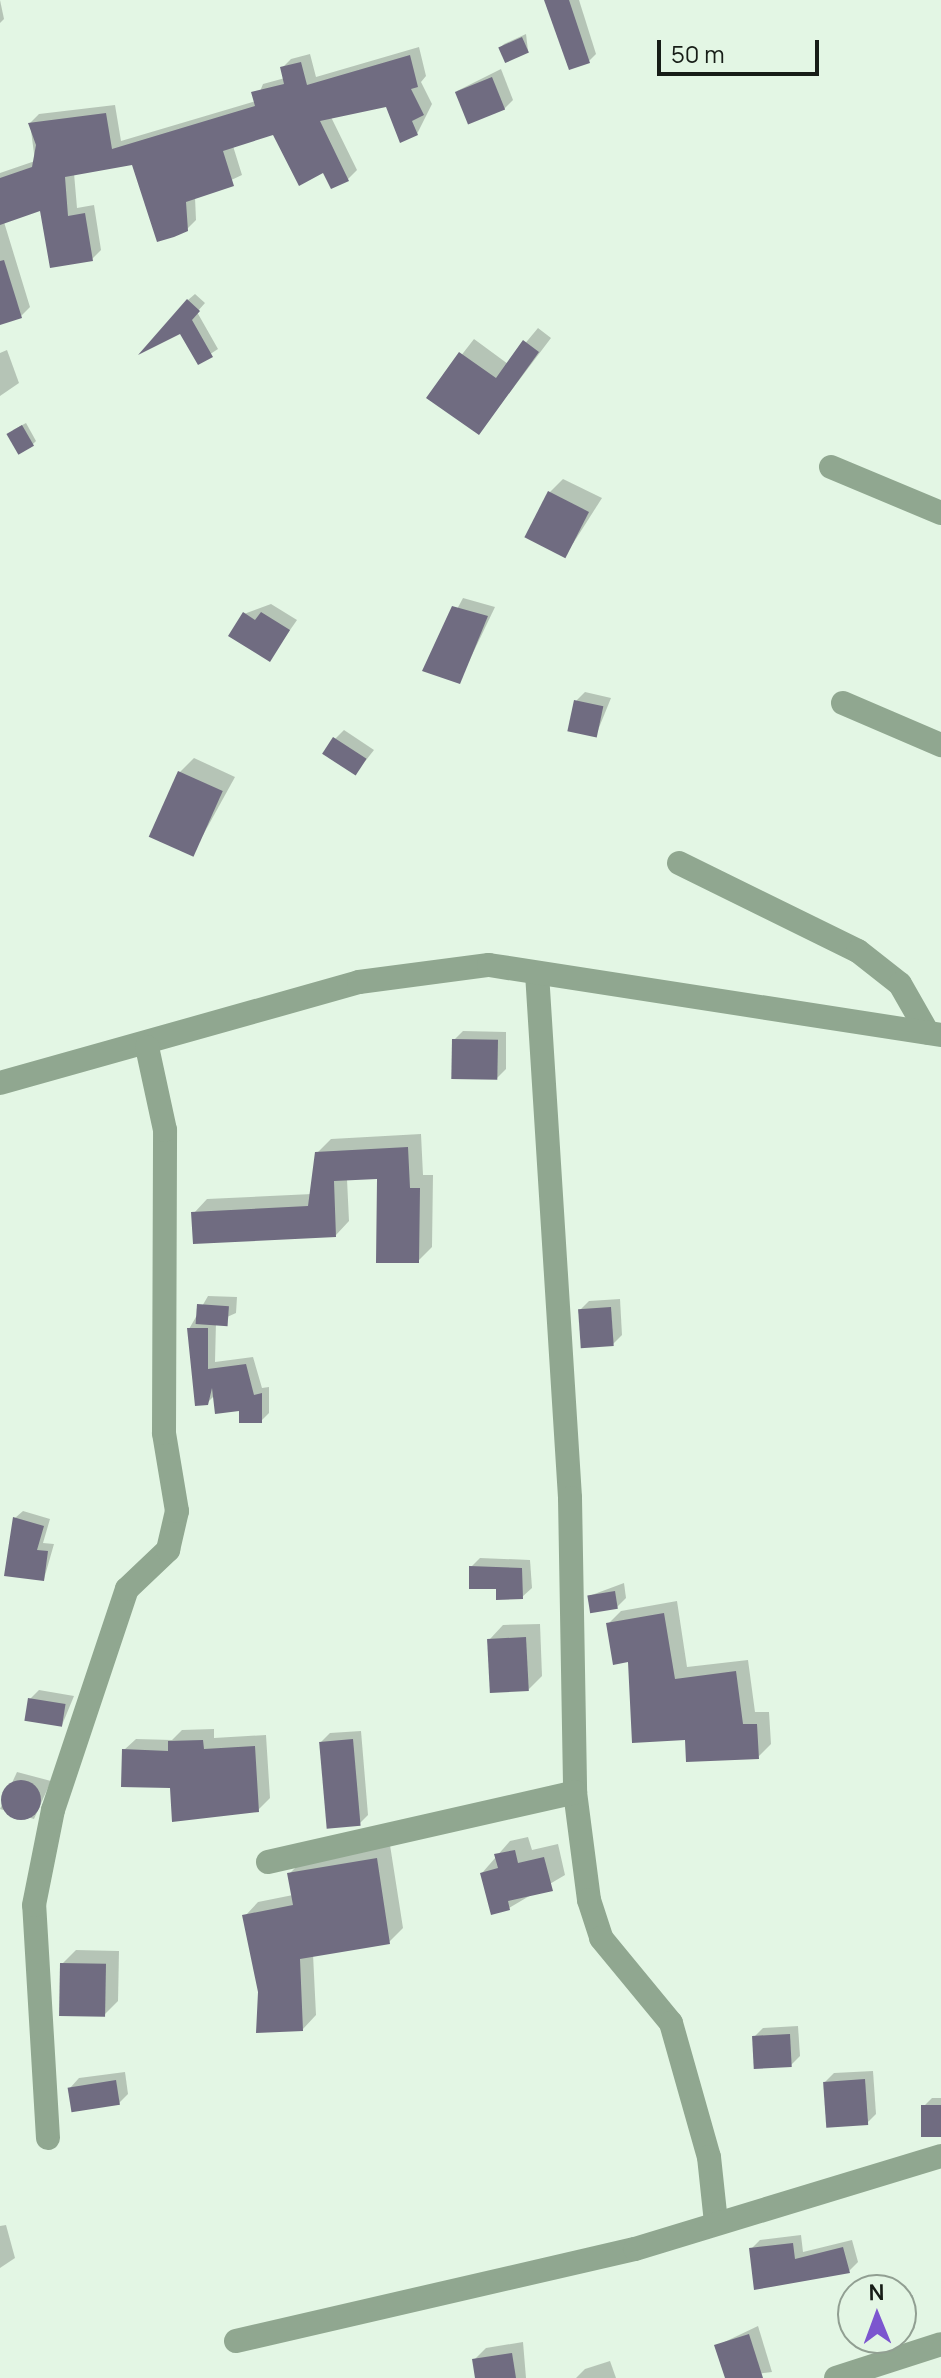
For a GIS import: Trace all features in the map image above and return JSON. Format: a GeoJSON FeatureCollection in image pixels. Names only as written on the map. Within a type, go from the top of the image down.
{"type":"FeatureCollection","features":[{"type":"Feature","properties":{"kind":"street"},"geometry":{"type":"LineString","coordinates":[[831,467],[941,513]]}},
{"type":"Feature","properties":{"kind":"street"},"geometry":{"type":"LineString","coordinates":[[843,703],[941,745]]}},
{"type":"Feature","properties":{"kind":"street"},"geometry":{"type":"LineString","coordinates":[[679,863],[858,951],[900,984],[934,1034]]}},
{"type":"Feature","properties":{"kind":"street"},"geometry":{"type":"LineString","coordinates":[[0,1083],[147,1047],[359,982],[489,965],[934,1034]]}},
{"type":"Feature","properties":{"kind":"street"},"geometry":{"type":"LineString","coordinates":[[537,973],[570,1498],[575,1792],[597,1925],[671,2023],[709,2157],[716,2222]]}},
{"type":"Feature","properties":{"kind":"street"},"geometry":{"type":"LineString","coordinates":[[48,2138],[33,1979],[34,1905],[50,1824],[127,1589],[168,1550],[177,1511],[164,1433],[165,1130],[147,1047]]}},
{"type":"Feature","properties":{"kind":"street"},"geometry":{"type":"LineString","coordinates":[[268,1862],[575,1792]]}},
{"type":"Feature","properties":{"kind":"street"},"geometry":{"type":"LineString","coordinates":[[236,2341],[635,2249],[941,2156]]}},
{"type":"Feature","properties":{"kind":"street"},"geometry":{"type":"LineString","coordinates":[[836,2378],[941,2344]]}},
{"type":"Feature","properties":{"kind":"building"},"geometry":{"type":"Polygon","coordinates":[[[544,0],[569,0],[590,63],[569,70],[544,0]]]}},
{"type":"Feature","properties":{"kind":"building"},"geometry":{"type":"Polygon","coordinates":[[[522,37],[529,53],[505,63],[498,48],[522,37]]]}},
{"type":"Feature","properties":{"kind":"building"},"geometry":{"type":"Polygon","coordinates":[[[410,55],[418,87],[411,89],[424,115],[412,121],[418,135],[400,143],[386,107],[320,121],[349,181],[331,189],[323,173],[299,186],[273,135],[223,151],[234,186],[186,202],[188,231],[174,237],[157,242],[132,165],[65,177],[68,216],[85,213],[93,261],[50,268],[40,211],[0,225],[0,178],[32,167],[36,145],[28,123],[106,113],[112,149],[255,106],[251,92],[284,84],[280,67],[301,62],[307,85],[410,55]]]}},
{"type":"Feature","properties":{"kind":"building"},"geometry":{"type":"Polygon","coordinates":[[[492,77],[505,109],[468,124],[455,92],[492,77]]]}},
{"type":"Feature","properties":{"kind":"building"},"geometry":{"type":"Polygon","coordinates":[[[4,260],[22,318],[0,325],[0,261],[4,260]]]}},
{"type":"Feature","properties":{"kind":"building"},"geometry":{"type":"Polygon","coordinates":[[[187,299],[200,311],[192,320],[213,357],[198,365],[180,334],[138,355],[187,299]]]}},
{"type":"Feature","properties":{"kind":"building"},"geometry":{"type":"Polygon","coordinates":[[[523,340],[539,352],[479,435],[426,398],[459,352],[496,378],[523,340]]]}},
{"type":"Feature","properties":{"kind":"building"},"geometry":{"type":"Polygon","coordinates":[[[22,425],[34,446],[18,455],[6,434],[22,425]]]}},
{"type":"Feature","properties":{"kind":"building"},"geometry":{"type":"Polygon","coordinates":[[[548,491],[589,512],[565,558],[524,537],[548,491]]]}},
{"type":"Feature","properties":{"kind":"building"},"geometry":{"type":"Polygon","coordinates":[[[452,606],[488,616],[460,684],[422,671],[452,606]]]}},
{"type":"Feature","properties":{"kind":"building"},"geometry":{"type":"Polygon","coordinates":[[[243,612],[255,620],[261,612],[290,630],[270,662],[228,636],[243,612]]]}},
{"type":"Feature","properties":{"kind":"building"},"geometry":{"type":"Polygon","coordinates":[[[574,700],[603,706],[597,738],[567,731],[574,700]]]}},
{"type":"Feature","properties":{"kind":"building"},"geometry":{"type":"Polygon","coordinates":[[[333,737],[367,759],[356,776],[322,754],[333,737]]]}},
{"type":"Feature","properties":{"kind":"building"},"geometry":{"type":"Polygon","coordinates":[[[178,771],[223,791],[193,857],[149,837],[178,771]]]}},
{"type":"Feature","properties":{"kind":"building"},"geometry":{"type":"Polygon","coordinates":[[[452,1039],[498,1040],[497,1080],[451,1079],[452,1039]]]}},
{"type":"Feature","properties":{"kind":"building"},"geometry":{"type":"Polygon","coordinates":[[[408,1147],[410,1188],[420,1188],[419,1263],[376,1263],[377,1179],[334,1181],[336,1237],[193,1244],[191,1212],[308,1206],[315,1152],[408,1147]]]}},
{"type":"Feature","properties":{"kind":"building"},"geometry":{"type":"Polygon","coordinates":[[[197,1304],[229,1306],[228,1326],[196,1324],[197,1304]]]}},
{"type":"Feature","properties":{"kind":"building"},"geometry":{"type":"Polygon","coordinates":[[[611,1307],[614,1346],[581,1348],[578,1309],[611,1307]]]}},
{"type":"Feature","properties":{"kind":"building"},"geometry":{"type":"Polygon","coordinates":[[[187,1328],[208,1328],[208,1369],[246,1364],[254,1395],[262,1393],[262,1423],[239,1423],[239,1411],[215,1414],[212,1388],[208,1405],[195,1406],[187,1328]]]}},
{"type":"Feature","properties":{"kind":"building"},"geometry":{"type":"Polygon","coordinates":[[[13,1517],[44,1526],[37,1550],[48,1551],[44,1581],[4,1576],[13,1517]]]}},
{"type":"Feature","properties":{"kind":"building"},"geometry":{"type":"Polygon","coordinates":[[[469,1566],[522,1568],[523,1599],[496,1600],[496,1589],[469,1589],[469,1566]]]}},
{"type":"Feature","properties":{"kind":"building"},"geometry":{"type":"Polygon","coordinates":[[[615,1591],[618,1609],[590,1613],[587,1595],[615,1591]]]}},
{"type":"Feature","properties":{"kind":"building"},"geometry":{"type":"Polygon","coordinates":[[[664,1613],[675,1679],[736,1671],[743,1724],[757,1724],[759,1759],[686,1762],[685,1740],[632,1743],[628,1662],[613,1665],[606,1623],[664,1613]]]}},
{"type":"Feature","properties":{"kind":"building"},"geometry":{"type":"Polygon","coordinates":[[[526,1637],[529,1691],[490,1693],[487,1639],[526,1637]]]}},
{"type":"Feature","properties":{"kind":"building"},"geometry":{"type":"Polygon","coordinates":[[[28,1698],[66,1704],[62,1727],[24,1721],[28,1698]]]}},
{"type":"Feature","properties":{"kind":"building"},"geometry":{"type":"Polygon","coordinates":[[[353,1739],[361,1826],[327,1829],[319,1742],[353,1739]]]}},
{"type":"Feature","properties":{"kind":"building"},"geometry":{"type":"Polygon","coordinates":[[[203,1740],[204,1749],[255,1746],[259,1812],[172,1822],[170,1788],[121,1787],[122,1749],[168,1751],[168,1741],[203,1740]]]}},
{"type":"Feature","properties":{"kind":"building"},"geometry":{"type":"Polygon","coordinates":[[[21,1780],[35,1786],[41,1800],[35,1814],[21,1820],[7,1814],[1,1800],[7,1786],[21,1780]]]}},
{"type":"Feature","properties":{"kind":"building"},"geometry":{"type":"Polygon","coordinates":[[[515,1850],[518,1863],[544,1857],[553,1891],[508,1901],[510,1910],[491,1915],[480,1873],[498,1868],[494,1854],[515,1850]]]}},
{"type":"Feature","properties":{"kind":"building"},"geometry":{"type":"Polygon","coordinates":[[[377,1858],[390,1944],[300,1959],[303,2031],[256,2033],[258,1992],[242,1915],[293,1905],[287,1873],[377,1858]]]}},
{"type":"Feature","properties":{"kind":"building"},"geometry":{"type":"Polygon","coordinates":[[[60,1963],[106,1964],[105,2017],[59,2016],[60,1963]]]}},
{"type":"Feature","properties":{"kind":"building"},"geometry":{"type":"Polygon","coordinates":[[[790,2034],[792,2067],[754,2069],[752,2036],[790,2034]]]}},
{"type":"Feature","properties":{"kind":"building"},"geometry":{"type":"Polygon","coordinates":[[[865,2079],[868,2125],[826,2128],[823,2082],[865,2079]]]}},
{"type":"Feature","properties":{"kind":"building"},"geometry":{"type":"Polygon","coordinates":[[[116,2080],[120,2105],[72,2112],[68,2088],[116,2080]]]}},
{"type":"Feature","properties":{"kind":"building"},"geometry":{"type":"Polygon","coordinates":[[[921,2105],[941,2105],[941,2137],[921,2137],[921,2105]]]}},
{"type":"Feature","properties":{"kind":"building"},"geometry":{"type":"Polygon","coordinates":[[[793,2243],[795,2259],[843,2247],[850,2273],[754,2290],[749,2248],[793,2243]]]}},
{"type":"Feature","properties":{"kind":"building"},"geometry":{"type":"Polygon","coordinates":[[[749,2334],[763,2378],[725,2378],[714,2345],[749,2334]]]}},
{"type":"Feature","properties":{"kind":"building"},"geometry":{"type":"Polygon","coordinates":[[[512,2353],[516,2378],[475,2378],[472,2359],[512,2353]]]}}]}
